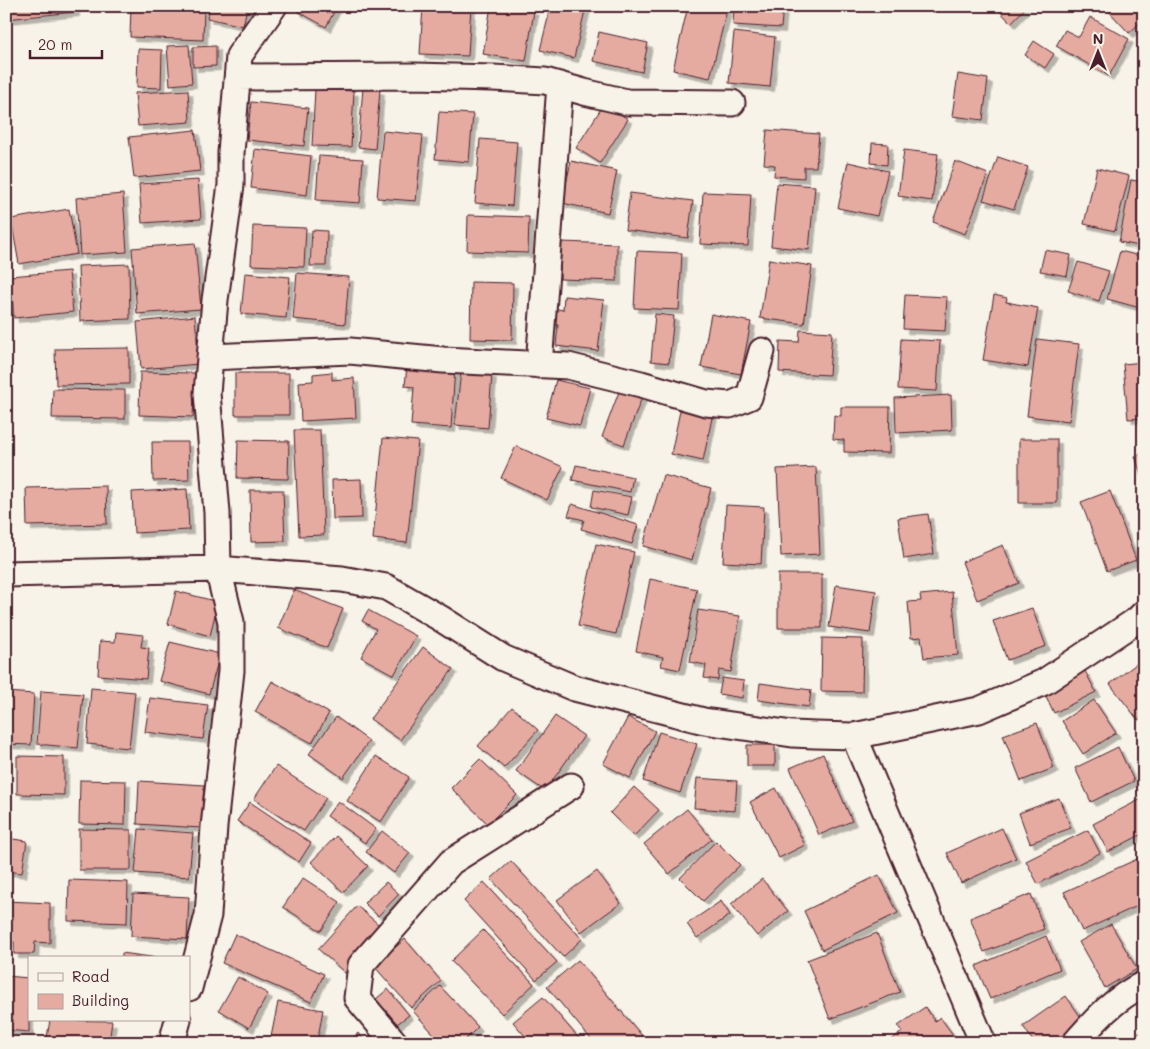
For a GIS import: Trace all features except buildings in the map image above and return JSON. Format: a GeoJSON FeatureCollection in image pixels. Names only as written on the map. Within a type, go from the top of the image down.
{"type":"FeatureCollection","features":[{"type":"Feature","properties":{"kind":"street"},"geometry":{"type":"LineString","coordinates":[[190,984],[208,915],[214,827],[231,671],[232,622],[218,569],[217,513],[207,394],[210,357],[215,300],[232,185],[231,153],[239,56],[274,6]]}},
{"type":"Feature","properties":{"kind":"street"},"geometry":{"type":"LineString","coordinates":[[238,77],[415,76],[494,78],[545,81],[627,102],[732,103]]}},
{"type":"Feature","properties":{"kind":"street"},"geometry":{"type":"LineString","coordinates":[[539,365],[560,86]]}},
{"type":"Feature","properties":{"kind":"street"},"geometry":{"type":"LineString","coordinates":[[210,357],[350,351],[443,360],[568,366],[641,384],[706,403],[730,405],[749,397],[762,351]]}},
{"type":"Feature","properties":{"kind":"street"},"geometry":{"type":"LineString","coordinates":[[6,574],[218,569],[342,579],[386,587],[440,618],[503,658],[574,688],[704,721],[792,734],[854,736],[979,710],[1044,682],[1144,613]]}},
{"type":"Feature","properties":{"kind":"street"},"geometry":{"type":"LineString","coordinates":[[854,736],[983,1043]]}},
{"type":"Feature","properties":{"kind":"street"},"geometry":{"type":"LineString","coordinates":[[395,1043],[357,998],[361,966],[451,862],[571,786]]}},
{"type":"Feature","properties":{"kind":"street"},"geometry":{"type":"LineString","coordinates":[[1075,1043],[1110,1005],[1130,990],[1144,984]]}},
{"type":"Feature","properties":{"kind":"street"},"geometry":{"type":"LineString","coordinates":[[173,1043],[177,1022]]}}]}
